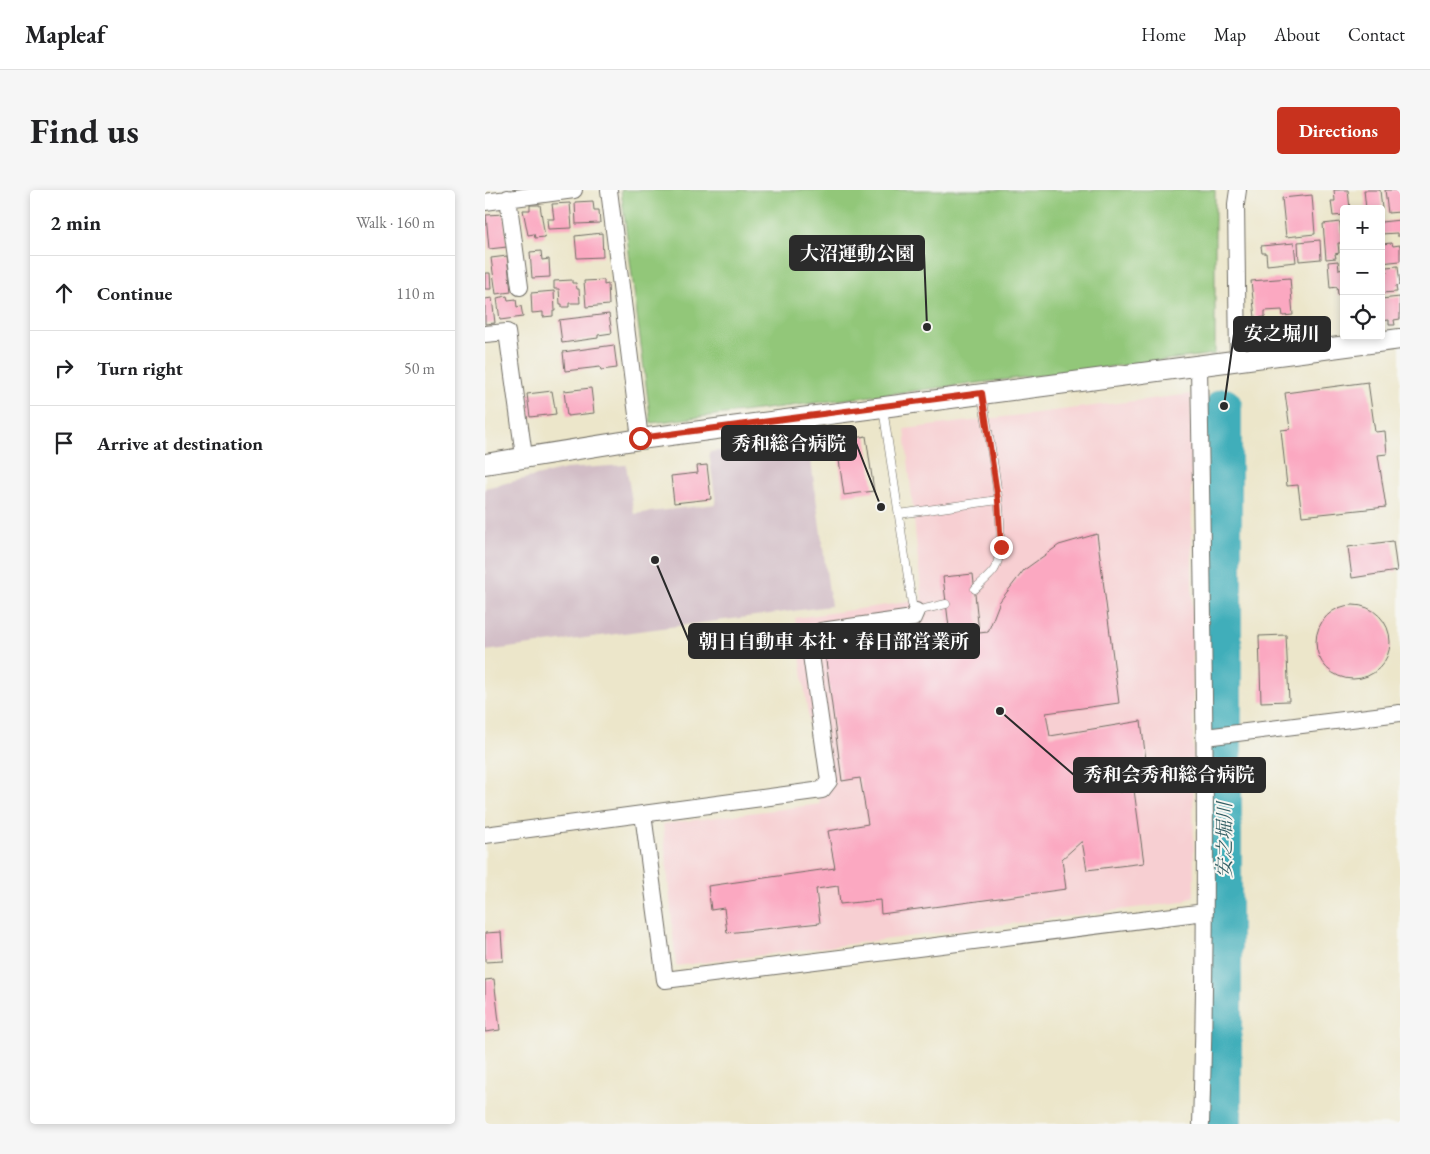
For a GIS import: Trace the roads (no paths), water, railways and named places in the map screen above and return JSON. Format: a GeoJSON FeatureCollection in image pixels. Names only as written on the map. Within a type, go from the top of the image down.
{"type":"FeatureCollection","features":[{"type":"Feature","properties":{"kind":"street"},"geometry":{"type":"LineString","coordinates":[[485,202],[574,190]]}},
{"type":"Feature","properties":{"kind":"street"},"geometry":{"type":"LineString","coordinates":[[609,190],[640,438]]}},
{"type":"Feature","properties":{"kind":"street"},"geometry":{"type":"LineString","coordinates":[[1237,190],[1238,361]]}},
{"type":"Feature","properties":{"kind":"street"},"geometry":{"type":"LineString","coordinates":[[508,198],[520,287]]}},
{"type":"Feature","properties":{"kind":"street"},"geometry":{"type":"LineString","coordinates":[[485,334],[507,332],[524,456]]}},
{"type":"Feature","properties":{"kind":"street"},"geometry":{"type":"LineString","coordinates":[[485,464],[640,438],[1400,340]]}},
{"type":"Feature","properties":{"kind":"street"},"geometry":{"type":"LineString","coordinates":[[1199,365],[1205,737],[1205,912],[1201,1124]]}},
{"type":"Feature","properties":{"kind":"street"},"geometry":{"type":"LineString","coordinates":[[485,835],[822,790],[829,781],[809,641],[813,635],[821,631],[913,618],[916,611]]}},
{"type":"Feature","properties":{"kind":"street"},"geometry":{"type":"LineString","coordinates":[[1205,737],[1400,714]]}},
{"type":"Feature","properties":{"kind":"street"},"geometry":{"type":"LineString","coordinates":[[643,814],[665,980],[1205,912]]}},
{"type":"Feature","properties":{"kind":"lane"},"geometry":{"type":"LineString","coordinates":[[975,589],[995,569],[1001,547],[998,500],[982,393]]}},
{"type":"Feature","properties":{"kind":"lane"},"geometry":{"type":"LineString","coordinates":[[883,406],[912,604],[916,611],[946,604]]}},
{"type":"Feature","properties":{"kind":"lane"},"geometry":{"type":"LineString","coordinates":[[899,514],[998,500]]}},
{"type":"Feature","properties":{"kind":"waterway","name":"安之堀川"},"geometry":{"type":"LineString","coordinates":[[1224,406],[1224,1124]]}},
{"type":"Feature","properties":{"kind":"place","name":"大沼運動公園"},"geometry":{"type":"Point","coordinates":[927,327]}},
{"type":"Feature","properties":{"kind":"place","name":"安之堀川"},"geometry":{"type":"Point","coordinates":[1224,406]}},
{"type":"Feature","properties":{"kind":"place","name":"秀和総合病院"},"geometry":{"type":"Point","coordinates":[881,507]}},
{"type":"Feature","properties":{"kind":"place","name":"朝日自動車 本社・春日部営業所"},"geometry":{"type":"Point","coordinates":[655,560]}},
{"type":"Feature","properties":{"kind":"place","name":"秀和会秀和総合病院"},"geometry":{"type":"Point","coordinates":[1000,711]}}]}
